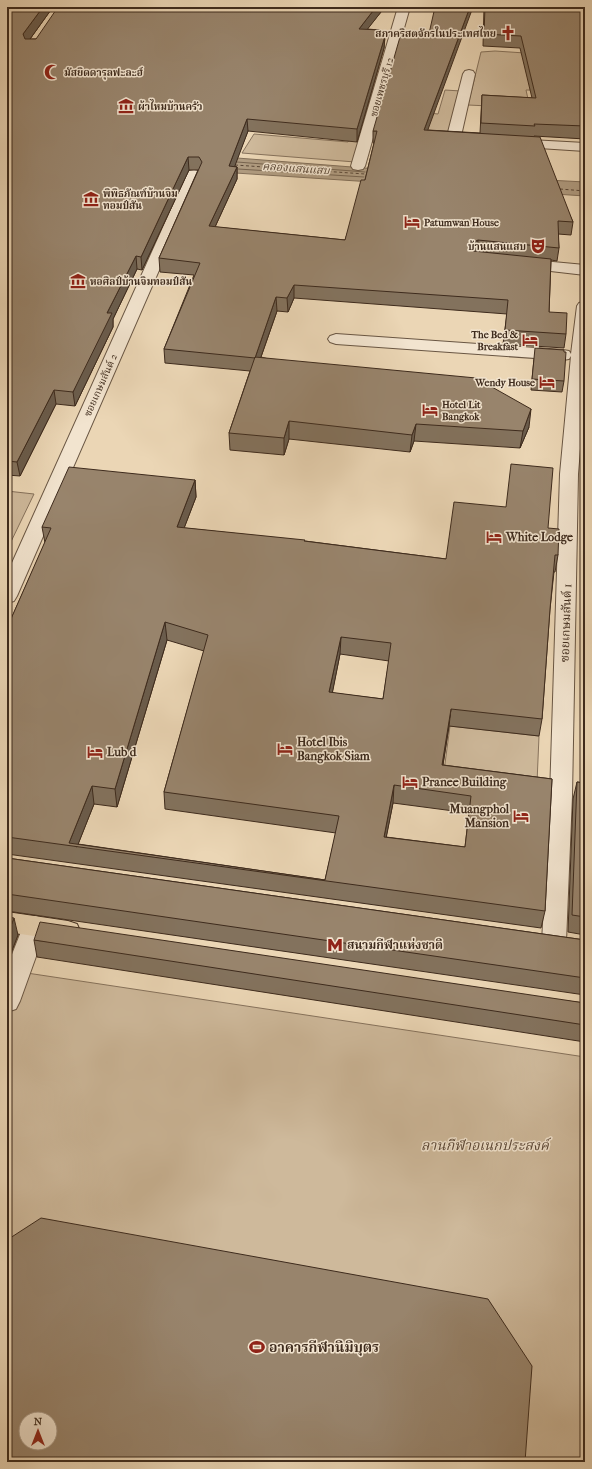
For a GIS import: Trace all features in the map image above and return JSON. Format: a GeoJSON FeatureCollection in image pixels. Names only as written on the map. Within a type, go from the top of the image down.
{"type":"FeatureCollection","features":[{"type":"Feature","properties":{"kind":"main road"},"geometry":{"type":"LineString","coordinates":[[7,922],[90,935]]}},
{"type":"Feature","properties":{"kind":"street","name":"ซอยเพชรบุรี 12"},"geometry":{"type":"LineString","coordinates":[[358,166],[404,7]]}},
{"type":"Feature","properties":{"kind":"street"},"geometry":{"type":"LineString","coordinates":[[470,74],[453,140],[484,141]]}},
{"type":"Feature","properties":{"kind":"street"},"geometry":{"type":"LineString","coordinates":[[500,142],[585,147]]}},
{"type":"Feature","properties":{"kind":"street","name":"ซอยเกษมสันต์ 2"},"geometry":{"type":"LineString","coordinates":[[7,596],[194,174]]}},
{"type":"Feature","properties":{"kind":"street"},"geometry":{"type":"LineString","coordinates":[[507,262],[585,270]]}},
{"type":"Feature","properties":{"kind":"street","name":"ซอยเกษมสันต์ 1"},"geometry":{"type":"LineString","coordinates":[[554,942],[561,796],[568,577],[566,526],[578,448],[579,356],[585,306]]}},
{"type":"Feature","properties":{"kind":"street"},"geometry":{"type":"LineString","coordinates":[[336,339],[579,356]]}},
{"type":"Feature","properties":{"kind":"street"},"geometry":{"type":"LineString","coordinates":[[7,1001],[35,926]]}},
{"type":"Feature","properties":{"kind":"green space"},"geometry":{"type":"Polygon","coordinates":[[[495,51],[585,57],[585,91],[526,90],[530,108],[468,105],[481,52],[495,51]]]}},
{"type":"Feature","properties":{"kind":"green space"},"geometry":{"type":"Polygon","coordinates":[[[445,90],[461,91],[448,142],[428,145],[372,141],[381,108],[438,114],[445,90]]]}},
{"type":"Feature","properties":{"kind":"green space"},"geometry":{"type":"Polygon","coordinates":[[[352,106],[370,109],[355,162],[242,153],[254,134],[348,142],[356,123],[352,106]]]}},
{"type":"Feature","properties":{"kind":"green space"},"geometry":{"type":"Polygon","coordinates":[[[7,491],[34,494],[7,550],[7,491]]]}},
{"type":"Feature","properties":{"kind":"green space"},"geometry":{"type":"Polygon","coordinates":[[[450,726],[539,736],[537,783],[444,771],[450,726]]]}},
{"type":"Feature","properties":{"kind":"green space","name":"ลานกีฬาอเนกประสงค์"},"geometry":{"type":"Polygon","coordinates":[[[7,970],[585,1057],[585,1462],[7,1462],[7,970]]]}},
{"type":"Feature","properties":{"kind":"water","name":"คลองแสนแสบ"},"geometry":{"type":"Polygon","coordinates":[[[7,140],[454,175],[585,182],[585,196],[7,158],[7,140]]]}},
{"type":"Feature","properties":{"kind":"building"},"geometry":{"type":"Polygon","coordinates":[[[7,7],[43,7],[23,34],[25,39],[36,39],[58,7],[376,7],[359,29],[380,30],[379,36],[385,36],[357,129],[247,119],[229,166],[237,167],[209,226],[345,240],[361,180],[365,180],[377,131],[373,131],[400,37],[428,38],[435,7],[470,7],[424,130],[540,137],[573,222],[558,221],[559,248],[478,240],[472,243],[469,247],[473,251],[551,259],[549,312],[567,313],[566,334],[505,330],[508,300],[294,285],[287,298],[276,297],[255,358],[164,349],[200,263],[159,258],[202,162],[199,157],[188,157],[141,257],[136,256],[107,313],[112,313],[73,392],[54,390],[17,462],[7,461],[7,7]]]}},
{"type":"Feature","properties":{"kind":"building"},"geometry":{"type":"Polygon","coordinates":[[[485,7],[585,7],[585,126],[534,124],[535,126],[481,123],[482,95],[536,98],[521,36],[484,34],[485,7]]]}},
{"type":"Feature","properties":{"kind":"building"},"geometry":{"type":"Polygon","coordinates":[[[535,348],[564,350],[564,352],[566,352],[564,381],[532,379],[535,348]]]}},
{"type":"Feature","properties":{"kind":"building"},"geometry":{"type":"Polygon","coordinates":[[[255,357],[476,378],[531,409],[523,431],[416,424],[412,435],[289,421],[284,438],[229,433],[255,357]]]}},
{"type":"Feature","properties":{"kind":"building"},"geometry":{"type":"Polygon","coordinates":[[[511,464],[553,468],[548,528],[559,529],[558,555],[555,555],[542,719],[451,709],[442,765],[552,779],[545,911],[7,837],[7,628],[51,528],[42,527],[69,467],[195,480],[177,527],[305,540],[304,541],[446,559],[454,502],[506,507],[511,464]],[[165,622],[115,789],[92,786],[69,843],[325,880],[339,816],[164,792],[208,635],[165,622]],[[341,637],[329,692],[383,699],[391,643],[341,637]],[[394,785],[384,837],[465,847],[471,796],[394,785]]]}},
{"type":"Feature","properties":{"kind":"building"},"geometry":{"type":"Polygon","coordinates":[[[577,782],[585,783],[585,917],[572,915],[577,782]]]}},
{"type":"Feature","properties":{"kind":"building"},"geometry":{"type":"Polygon","coordinates":[[[7,858],[585,940],[585,978],[7,894],[7,858]]]}},
{"type":"Feature","properties":{"kind":"building"},"geometry":{"type":"Polygon","coordinates":[[[7,917],[14,918],[7,936],[7,917]]]}},
{"type":"Feature","properties":{"kind":"building"},"geometry":{"type":"Polygon","coordinates":[[[40,922],[585,1003],[585,1025],[34,940],[40,922]]]}},
{"type":"Feature","properties":{"kind":"building","name":"อาคารกีฬานิมิบุตร"},"geometry":{"type":"Polygon","coordinates":[[[41,1218],[488,1299],[532,1366],[525,1462],[7,1462],[7,1240],[41,1218]]]}},
{"type":"Feature","properties":{"kind":"ferry route"},"geometry":{"type":"LineString","coordinates":[[235,165],[365,174]]}},
{"type":"Feature","properties":{"kind":"ferry route"},"geometry":{"type":"LineString","coordinates":[[560,189],[585,191]]}},
{"type":"Feature","properties":{"kind":"place","name":"สภาคริสตจักรในประเทศไทย"},"geometry":{"type":"Point","coordinates":[508,33]}},
{"type":"Feature","properties":{"kind":"place","name":"มัสยิดดารุลฟะละฮ์"},"geometry":{"type":"Point","coordinates":[52,72]}},
{"type":"Feature","properties":{"kind":"place","name":"ผ้าไหมบ้านครัว"},"geometry":{"type":"Point","coordinates":[126,106]}},
{"type":"Feature","properties":{"kind":"place","name":"พิพิธภัณฑ์บ้านจิม ทอมป์สัน"},"geometry":{"type":"Point","coordinates":[91,199]}},
{"type":"Feature","properties":{"kind":"place","name":"Patumwan House"},"geometry":{"type":"Point","coordinates":[412,222]}},
{"type":"Feature","properties":{"kind":"place","name":"บ้านแสนแสบ"},"geometry":{"type":"Point","coordinates":[538,246]}},
{"type":"Feature","properties":{"kind":"place","name":"หอศิลป์บ้านจิมทอมป์สัน"},"geometry":{"type":"Point","coordinates":[78,281]}},
{"type":"Feature","properties":{"kind":"place","name":"The Bed & Breakfast"},"geometry":{"type":"Point","coordinates":[530,340]}},
{"type":"Feature","properties":{"kind":"place","name":"Wendy House"},"geometry":{"type":"Point","coordinates":[547,382]}},
{"type":"Feature","properties":{"kind":"place","name":"Hotel Lit Bangkok"},"geometry":{"type":"Point","coordinates":[430,410]}},
{"type":"Feature","properties":{"kind":"place","name":"White Lodge"},"geometry":{"type":"Point","coordinates":[494,537]}},
{"type":"Feature","properties":{"kind":"place","name":"Hotel Ibis Bangkok Siam"},"geometry":{"type":"Point","coordinates":[285,749]}},
{"type":"Feature","properties":{"kind":"place","name":"Lub d"},"geometry":{"type":"Point","coordinates":[95,752]}},
{"type":"Feature","properties":{"kind":"place","name":"Pranee Building"},"geometry":{"type":"Point","coordinates":[410,782]}},
{"type":"Feature","properties":{"kind":"place","name":"Muangphol Mansion"},"geometry":{"type":"Point","coordinates":[521,816]}},
{"type":"Feature","properties":{"kind":"place","name":"สนามกีฬาแห่งชาติ"},"geometry":{"type":"Point","coordinates":[335,945]}},
{"type":"Feature","properties":{"kind":"place","name":"อาคารกีฬานิมิบุตร"},"geometry":{"type":"Point","coordinates":[257,1347]}}]}
